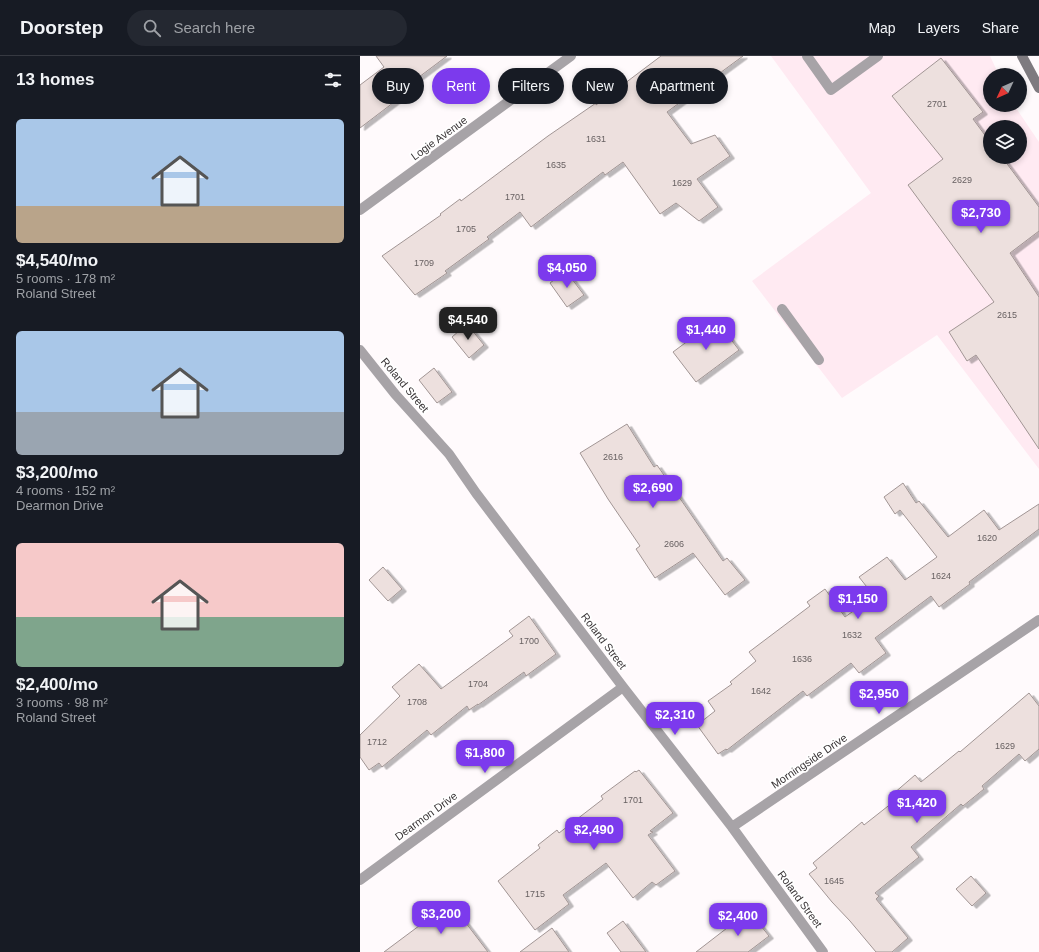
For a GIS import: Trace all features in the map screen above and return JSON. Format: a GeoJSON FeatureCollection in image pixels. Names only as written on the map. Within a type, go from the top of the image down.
{"type":"FeatureCollection","features":[{"type":"Feature","properties":{"kind":"main road"},"geometry":{"type":"LineString","coordinates":[[1022,56],[1039,88]]}},
{"type":"Feature","properties":{"kind":"street","name":"Logie Avenue"},"geometry":{"type":"LineString","coordinates":[[360,210],[571,56]]}},
{"type":"Feature","properties":{"kind":"street"},"geometry":{"type":"LineString","coordinates":[[807,56],[832,90],[878,56]]}},
{"type":"Feature","properties":{"kind":"street"},"geometry":{"type":"LineString","coordinates":[[782,309],[819,360]]}},
{"type":"Feature","properties":{"kind":"street","name":"Roland Street"},"geometry":{"type":"LineString","coordinates":[[360,350],[395,394],[449,454],[476,493],[623,687],[732,827],[823,952]]}},
{"type":"Feature","properties":{"kind":"street","name":"Morningside Drive"},"geometry":{"type":"LineString","coordinates":[[732,827],[1039,620]]}},
{"type":"Feature","properties":{"kind":"street","name":"Dearmon Drive"},"geometry":{"type":"LineString","coordinates":[[360,880],[623,687]]}},
{"type":"Feature","properties":{"kind":"shaded area"},"geometry":{"type":"Polygon","coordinates":[[[771,56],[990,56],[996,68],[983,68],[983,112],[1019,112],[1024,120],[983,120],[983,164],[1027,164],[1027,124],[1039,142],[1039,469],[937,335],[842,398],[752,281],[871,193],[771,56]]]}},
{"type":"Feature","properties":{"kind":"building"},"geometry":{"type":"Polygon","coordinates":[[[376,56],[447,56],[424,73],[424,68],[383,68],[384,67],[376,56]]]}},
{"type":"Feature","properties":{"kind":"building"},"geometry":{"type":"Polygon","coordinates":[[[661,56],[743,56],[727,68],[645,68],[661,56]]]}},
{"type":"Feature","properties":{"kind":"building"},"geometry":{"type":"Polygon","coordinates":[[[941,58],[983,112],[973,119],[983,133],[983,164],[1007,164],[1039,207],[1039,231],[1010,253],[1039,297],[1039,449],[976,355],[967,361],[949,332],[994,302],[908,185],[943,159],[892,96],[941,58]]]}},
{"type":"Feature","properties":{"kind":"building"},"geometry":{"type":"Polygon","coordinates":[[[636,75],[636,104],[678,104],[667,112],[691,144],[715,135],[730,156],[697,179],[718,207],[699,221],[676,203],[660,214],[623,162],[605,175],[603,172],[531,227],[520,212],[487,237],[489,239],[445,271],[447,273],[415,295],[382,256],[441,215],[440,214],[460,199],[461,201],[548,136],[595,104],[628,104],[628,81],[636,75]]]}},
{"type":"Feature","properties":{"kind":"building"},"geometry":{"type":"Polygon","coordinates":[[[372,76],[372,104],[392,104],[360,128],[360,85],[372,76]]]}},
{"type":"Feature","properties":{"kind":"building"},"geometry":{"type":"Polygon","coordinates":[[[566,271],[584,295],[567,307],[550,283],[566,271]]]}},
{"type":"Feature","properties":{"kind":"building"},"geometry":{"type":"Polygon","coordinates":[[[716,320],[739,350],[696,382],[673,352],[716,320]]]}},
{"type":"Feature","properties":{"kind":"building"},"geometry":{"type":"Polygon","coordinates":[[[467,324],[484,345],[469,358],[452,337],[467,324]]]}},
{"type":"Feature","properties":{"kind":"building"},"geometry":{"type":"Polygon","coordinates":[[[434,368],[452,392],[437,403],[419,380],[434,368]]]}},
{"type":"Feature","properties":{"kind":"building"},"geometry":{"type":"Polygon","coordinates":[[[627,424],[654,467],[657,465],[723,561],[727,558],[745,580],[725,595],[693,553],[655,578],[636,549],[640,546],[608,499],[580,453],[627,424]]]}},
{"type":"Feature","properties":{"kind":"building"},"geometry":{"type":"Polygon","coordinates":[[[903,483],[916,503],[919,501],[948,537],[984,510],[999,530],[1039,504],[1039,529],[969,582],[970,584],[939,607],[931,596],[875,638],[886,653],[859,673],[851,663],[807,696],[803,691],[727,750],[726,749],[718,754],[697,725],[715,711],[708,701],[732,684],[730,682],[756,661],[749,652],[810,606],[807,602],[825,589],[845,617],[874,596],[859,577],[887,557],[905,580],[937,557],[900,510],[895,514],[884,497],[903,483]]]}},
{"type":"Feature","properties":{"kind":"building"},"geometry":{"type":"Polygon","coordinates":[[[383,567],[402,589],[388,601],[369,580],[383,567]]]}},
{"type":"Feature","properties":{"kind":"building"},"geometry":{"type":"Polygon","coordinates":[[[529,616],[556,654],[526,676],[524,672],[478,705],[469,710],[467,706],[431,735],[427,730],[382,767],[379,763],[369,770],[360,757],[360,735],[400,696],[392,687],[419,664],[441,689],[513,636],[509,631],[529,616]]]}},
{"type":"Feature","properties":{"kind":"building"},"geometry":{"type":"Polygon","coordinates":[[[1029,693],[1039,706],[1039,749],[1025,761],[1019,754],[982,786],[984,789],[963,806],[961,804],[911,847],[919,857],[875,893],[879,896],[876,899],[908,938],[892,952],[876,952],[809,874],[817,868],[813,863],[862,822],[864,825],[897,799],[893,794],[915,775],[921,782],[959,751],[960,752],[1029,693]]]}},
{"type":"Feature","properties":{"kind":"building"},"geometry":{"type":"Polygon","coordinates":[[[639,770],[673,813],[650,831],[653,832],[648,835],[675,871],[656,885],[652,882],[633,898],[606,863],[563,895],[569,904],[535,930],[498,881],[540,848],[538,845],[557,830],[559,833],[603,799],[601,796],[635,771],[636,772],[639,770]]]}},
{"type":"Feature","properties":{"kind":"building"},"geometry":{"type":"Polygon","coordinates":[[[971,876],[986,893],[972,906],[956,889],[971,876]]]}},
{"type":"Feature","properties":{"kind":"building"},"geometry":{"type":"Polygon","coordinates":[[[450,902],[488,952],[384,952],[439,911],[450,902]]]}},
{"type":"Feature","properties":{"kind":"building"},"geometry":{"type":"Polygon","coordinates":[[[749,911],[769,936],[748,952],[696,952],[749,911]]]}},
{"type":"Feature","properties":{"kind":"building"},"geometry":{"type":"Polygon","coordinates":[[[623,921],[646,952],[621,952],[607,933],[623,921]]]}},
{"type":"Feature","properties":{"kind":"building"},"geometry":{"type":"Polygon","coordinates":[[[552,928],[569,952],[520,952],[552,928]]]}}]}
